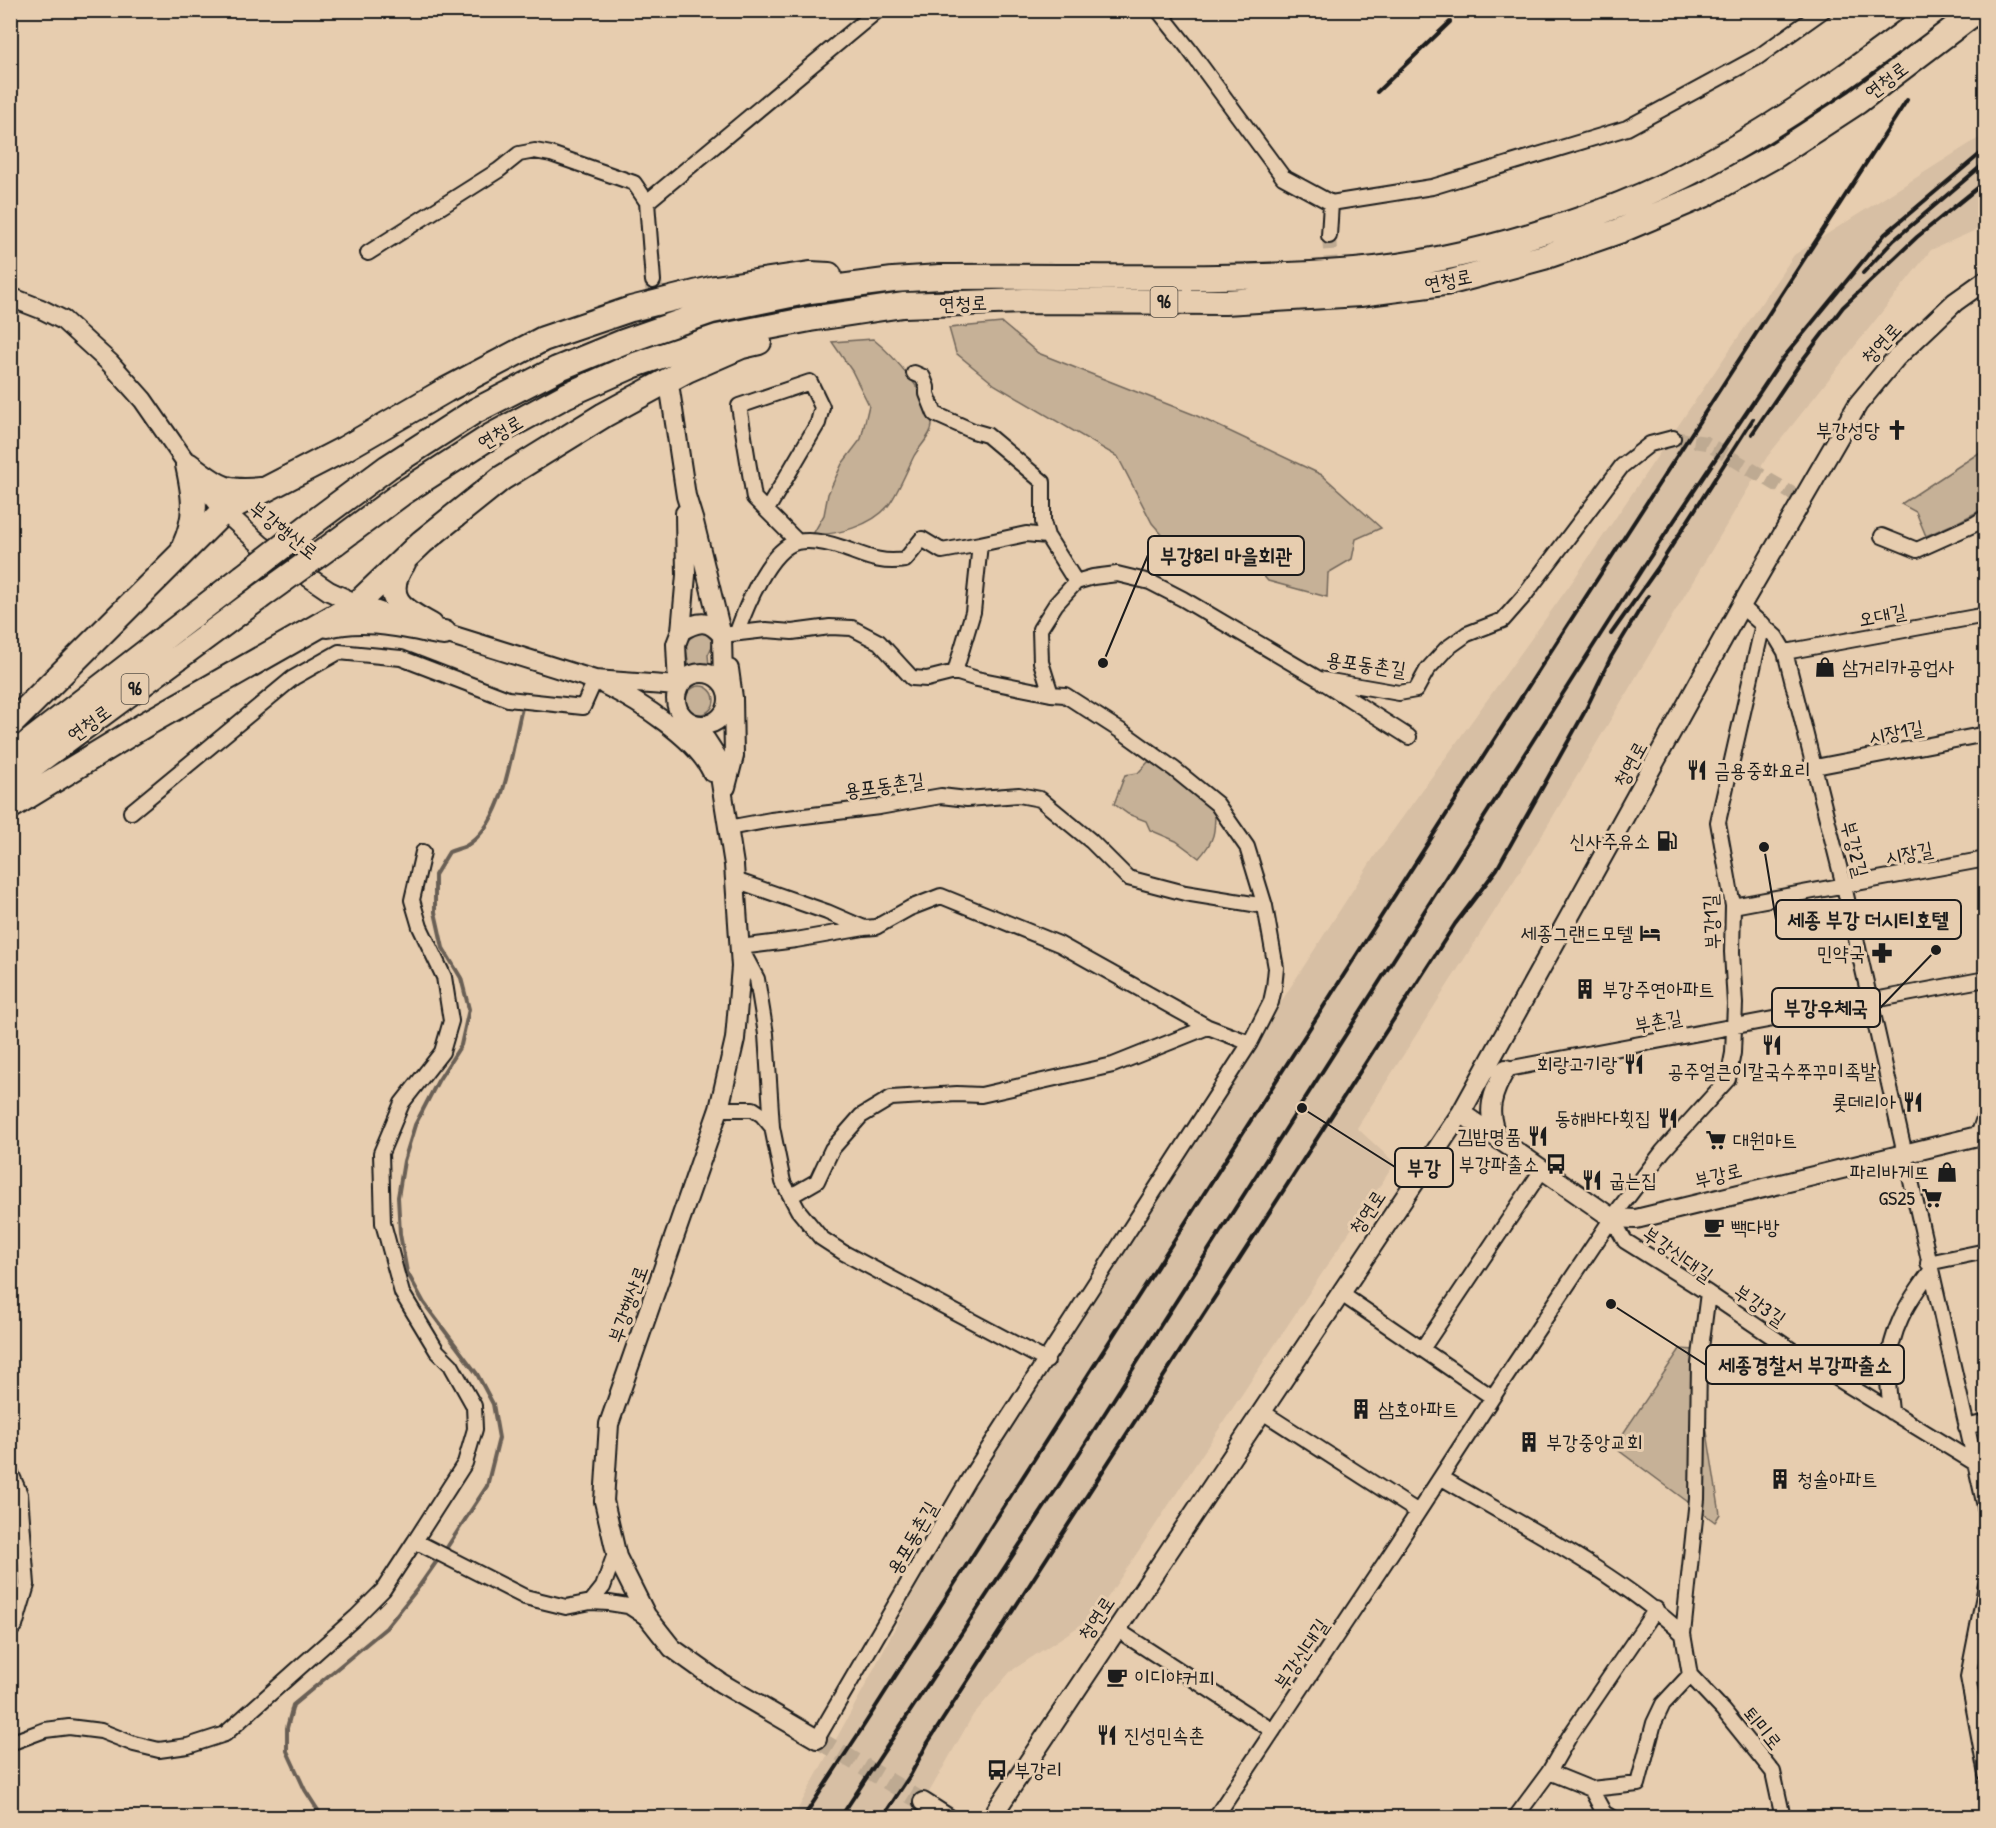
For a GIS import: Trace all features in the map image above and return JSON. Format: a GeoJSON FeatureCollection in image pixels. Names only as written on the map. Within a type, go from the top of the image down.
{"type":"FeatureCollection","features":[{"type":"Feature","properties":{"kind":"highway","name":"연청로"},"geometry":{"type":"LineString","coordinates":[[10,757],[388,467],[475,411],[557,369],[623,342],[712,310],[810,291],[893,280],[940,277],[1224,276],[1356,270],[1450,256],[1539,232],[1615,207],[1699,168],[1764,130],[1846,76],[1935,10]]}},
{"type":"Feature","properties":{"kind":"highway","name":"연청로"},"geometry":{"type":"LineString","coordinates":[[10,782],[401,494],[491,436],[567,395],[632,366],[717,337],[798,321],[903,306],[953,302],[1225,303],[1360,294],[1451,282],[1544,257],[1618,231],[1704,195],[1776,155],[1857,102],[1978,10]]}},
{"type":"Feature","properties":{"kind":"highway"},"geometry":{"type":"LineString","coordinates":[[10,725],[224,511],[269,489],[543,339],[631,309],[715,288],[810,274],[940,277]]}},
{"type":"Feature","properties":{"kind":"highway"},"geometry":{"type":"LineString","coordinates":[[10,807],[146,724],[357,604],[422,542],[502,478],[604,415],[687,370],[742,346],[953,302]]}},
{"type":"Feature","properties":{"kind":"highway"},"geometry":{"type":"LineString","coordinates":[[188,465],[226,490],[242,492],[269,489]]}},
{"type":"Feature","properties":{"kind":"highway"},"geometry":{"type":"LineString","coordinates":[[182,552],[195,517],[194,496],[188,465]]}},
{"type":"Feature","properties":{"kind":"highway"},"geometry":{"type":"LineString","coordinates":[[405,558],[394,576],[393,590],[398,605],[444,633]]}},
{"type":"Feature","properties":{"kind":"highway"},"geometry":{"type":"LineString","coordinates":[[308,630],[345,621],[380,621],[444,633]]}},
{"type":"Feature","properties":{"kind":"street"},"geometry":{"type":"LineString","coordinates":[[647,202],[878,10]]}},
{"type":"Feature","properties":{"kind":"street"},"geometry":{"type":"LineString","coordinates":[[1158,10],[1283,177],[1331,203],[1432,187],[1627,128],[1758,57],[1824,10]]}},
{"type":"Feature","properties":{"kind":"street"},"geometry":{"type":"LineString","coordinates":[[368,253],[499,170],[519,154],[535,151],[551,154],[634,183],[647,202],[653,280]]}},
{"type":"Feature","properties":{"kind":"street"},"geometry":{"type":"LineString","coordinates":[[1329,236],[1331,203]]}},
{"type":"Feature","properties":{"kind":"street","name":"청연로"},"geometry":{"type":"LineString","coordinates":[[991,1818],[1461,1113],[1742,606],[1858,404],[1896,358],[1955,302],[1986,280]]}},
{"type":"Feature","properties":{"kind":"street","name":"부강행산로"},"geometry":{"type":"LineString","coordinates":[[10,297],[63,320],[81,335],[110,363],[142,400],[224,511],[261,544],[329,591],[357,604],[444,633],[602,681],[678,686]]}},
{"type":"Feature","properties":{"kind":"street"},"geometry":{"type":"LineString","coordinates":[[914,373],[923,377],[935,414],[987,435],[1043,482],[1044,522],[1047,536],[1076,582],[1056,604],[1040,629],[1041,662],[1051,694]]}},
{"type":"Feature","properties":{"kind":"street"},"geometry":{"type":"LineString","coordinates":[[766,510],[818,423],[822,406],[810,382],[739,406],[754,498],[766,510],[798,542]]}},
{"type":"Feature","properties":{"kind":"street"},"geometry":{"type":"LineString","coordinates":[[670,390],[686,496],[730,634],[734,756],[724,795]]}},
{"type":"Feature","properties":{"kind":"street","name":"용포동촌길"},"geometry":{"type":"LineString","coordinates":[[1076,582],[1117,574],[1150,582],[1215,616],[1319,679],[1399,693],[1416,690],[1427,670],[1446,649],[1467,634],[1503,620],[1524,596],[1622,466],[1650,444],[1673,438]]}},
{"type":"Feature","properties":{"kind":"street","name":"부강행산로"},"geometry":{"type":"LineString","coordinates":[[686,496],[686,575],[681,631],[676,644],[678,686],[675,701],[686,720]]}},
{"type":"Feature","properties":{"kind":"street"},"geometry":{"type":"LineString","coordinates":[[1882,536],[1917,550],[1986,517]]}},
{"type":"Feature","properties":{"kind":"street"},"geometry":{"type":"LineString","coordinates":[[723,683],[730,634],[763,575],[786,547],[798,542],[817,541],[874,561],[897,561],[905,560],[922,539],[942,551],[1026,534],[1047,536]]}},
{"type":"Feature","properties":{"kind":"street"},"geometry":{"type":"LineString","coordinates":[[955,672],[973,612],[980,544]]}},
{"type":"Feature","properties":{"kind":"street","name":"부강2길"},"geometry":{"type":"LineString","coordinates":[[1742,606],[1776,637],[1785,652],[1844,885],[1904,1153]]}},
{"type":"Feature","properties":{"kind":"street","name":"오대길"},"geometry":{"type":"LineString","coordinates":[[1785,652],[1986,615]]}},
{"type":"Feature","properties":{"kind":"street"},"geometry":{"type":"LineString","coordinates":[[681,631],[694,623],[703,623],[730,634]]}},
{"type":"Feature","properties":{"kind":"street","name":"부강1길"},"geometry":{"type":"LineString","coordinates":[[1612,1218],[1663,1151],[1728,1079],[1734,1053],[1733,906],[1718,822],[1763,624]]}},
{"type":"Feature","properties":{"kind":"street","name":"용포동촌길"},"geometry":{"type":"LineString","coordinates":[[730,634],[766,630],[792,632],[830,627],[852,628],[879,642],[912,678],[927,679],[955,672],[977,679],[1065,695],[1124,733],[1217,804],[1247,847],[1265,906],[1276,968],[1271,1002],[1250,1043],[1047,1361],[968,1480],[817,1739]]}},
{"type":"Feature","properties":{"kind":"street"},"geometry":{"type":"LineString","coordinates":[[131,812],[293,678],[339,652],[401,658],[508,699],[583,707],[602,681]]}},
{"type":"Feature","properties":{"kind":"street","name":"부강행산로"},"geometry":{"type":"LineString","coordinates":[[602,681],[658,678],[672,671],[677,654]]}},
{"type":"Feature","properties":{"kind":"street"},"geometry":{"type":"LineString","coordinates":[[678,686],[689,676],[704,672],[718,678],[723,683],[728,697],[725,712],[724,795]]}},
{"type":"Feature","properties":{"kind":"street"},"geometry":{"type":"LineString","coordinates":[[1319,679],[1409,737]]}},
{"type":"Feature","properties":{"kind":"street"},"geometry":{"type":"LineString","coordinates":[[602,681],[694,745],[708,763],[724,795]]}},
{"type":"Feature","properties":{"kind":"street"},"geometry":{"type":"LineString","coordinates":[[602,681],[700,726],[714,723],[725,712]]}},
{"type":"Feature","properties":{"kind":"street"},"geometry":{"type":"LineString","coordinates":[[686,720],[706,740],[717,757],[724,795]]}},
{"type":"Feature","properties":{"kind":"street","name":"시장1길"},"geometry":{"type":"LineString","coordinates":[[1815,767],[1986,734]]}},
{"type":"Feature","properties":{"kind":"street","name":"부강행산로"},"geometry":{"type":"LineString","coordinates":[[724,795],[735,880],[741,967],[735,1039],[719,1109],[609,1424],[604,1501],[616,1551],[651,1622],[672,1648],[722,1683],[817,1739]]}},
{"type":"Feature","properties":{"kind":"street","name":"용포동촌길"},"geometry":{"type":"LineString","coordinates":[[728,828],[781,818],[879,807],[941,796],[967,799],[1019,795],[1040,799],[1091,841],[1128,878],[1185,893],[1265,906]]}},
{"type":"Feature","properties":{"kind":"street"},"geometry":{"type":"LineString","coordinates":[[10,1743],[45,1730],[69,1727],[101,1731],[134,1744],[159,1750],[188,1746],[225,1734],[383,1590],[418,1542],[465,1463],[475,1429],[474,1406],[451,1365],[437,1351],[402,1293],[383,1223],[381,1153],[402,1103],[442,1052],[451,1021],[444,977],[420,927],[412,900],[423,852]]}},
{"type":"Feature","properties":{"kind":"street","name":"시장길"},"geometry":{"type":"LineString","coordinates":[[1733,906],[1986,859]]}},
{"type":"Feature","properties":{"kind":"street"},"geometry":{"type":"LineString","coordinates":[[735,880],[827,912],[864,928]]}},
{"type":"Feature","properties":{"kind":"street"},"geometry":{"type":"LineString","coordinates":[[1047,1361],[844,1253],[821,1238],[798,1210],[783,1182],[772,1127],[766,1034],[757,979],[740,947],[876,927],[910,908],[941,896],[1059,944],[1208,1027],[1250,1043]]}},
{"type":"Feature","properties":{"kind":"street","name":"부촌길"},"geometry":{"type":"LineString","coordinates":[[1481,1076],[1506,1069],[1986,979]]}},
{"type":"Feature","properties":{"kind":"street"},"geometry":{"type":"LineString","coordinates":[[791,1196],[817,1181],[832,1149],[861,1116],[891,1098],[981,1095],[1113,1065],[1208,1027]]}},
{"type":"Feature","properties":{"kind":"street"},"geometry":{"type":"LineString","coordinates":[[1498,1138],[1491,1125],[1491,1106],[1494,1091],[1506,1069]]}},
{"type":"Feature","properties":{"kind":"street"},"geometry":{"type":"LineString","coordinates":[[719,1109],[753,1109],[762,1115],[772,1127]]}},
{"type":"Feature","properties":{"kind":"street"},"geometry":{"type":"LineString","coordinates":[[1461,1113],[1612,1218]]}},
{"type":"Feature","properties":{"kind":"street"},"geometry":{"type":"LineString","coordinates":[[1982,1135],[1986,1113]]}},
{"type":"Feature","properties":{"kind":"street","name":"부강로"},"geometry":{"type":"LineString","coordinates":[[1612,1218],[1635,1219],[1982,1135]]}},
{"type":"Feature","properties":{"kind":"street"},"geometry":{"type":"LineString","coordinates":[[1904,1153],[1986,1511]]}},
{"type":"Feature","properties":{"kind":"street"},"geometry":{"type":"LineString","coordinates":[[1422,1349],[1542,1170]]}},
{"type":"Feature","properties":{"kind":"street","name":"부강신대길"},"geometry":{"type":"LineString","coordinates":[[1215,1818],[1612,1218],[1625,1241],[1708,1293],[1699,1364],[1697,1499],[1683,1634]]}},
{"type":"Feature","properties":{"kind":"street"},"geometry":{"type":"LineString","coordinates":[[1891,1412],[1887,1371],[1892,1342],[1901,1313],[1929,1268],[1986,1251]]}},
{"type":"Feature","properties":{"kind":"street"},"geometry":{"type":"LineString","coordinates":[[1340,1293],[1492,1397]]}},
{"type":"Feature","properties":{"kind":"street","name":"부강3길"},"geometry":{"type":"LineString","coordinates":[[1708,1293],[1798,1355],[1975,1463]]}},
{"type":"Feature","properties":{"kind":"street"},"geometry":{"type":"LineString","coordinates":[[1261,1411],[1418,1512]]}},
{"type":"Feature","properties":{"kind":"street"},"geometry":{"type":"LineString","coordinates":[[1966,1427],[1986,1422]]}},
{"type":"Feature","properties":{"kind":"street"},"geometry":{"type":"LineString","coordinates":[[10,1471],[20,1494],[27,1585],[15,1626],[10,1631]]}},
{"type":"Feature","properties":{"kind":"street"},"geometry":{"type":"LineString","coordinates":[[1442,1478],[1574,1556],[1656,1609],[1683,1634],[1690,1676],[1663,1704],[1654,1723],[1638,1784],[1591,1789],[1549,1772]]}},
{"type":"Feature","properties":{"kind":"street"},"geometry":{"type":"LineString","coordinates":[[418,1542],[525,1597],[566,1607],[591,1602],[628,1606],[651,1622]]}},
{"type":"Feature","properties":{"kind":"street"},"geometry":{"type":"LineString","coordinates":[[591,1602],[603,1587],[616,1551]]}},
{"type":"Feature","properties":{"kind":"street"},"geometry":{"type":"LineString","coordinates":[[1985,1769],[1968,1677],[1986,1585]]}},
{"type":"Feature","properties":{"kind":"street"},"geometry":{"type":"LineString","coordinates":[[1515,1818],[1549,1772],[1569,1737],[1656,1609]]}},
{"type":"Feature","properties":{"kind":"street"},"geometry":{"type":"LineString","coordinates":[[1116,1629],[1273,1731]]}},
{"type":"Feature","properties":{"kind":"street"},"geometry":{"type":"LineString","coordinates":[[1968,1677],[1986,1674]]}},
{"type":"Feature","properties":{"kind":"street","name":"퇴미로"},"geometry":{"type":"LineString","coordinates":[[1690,1676],[1723,1710],[1773,1772],[1783,1818]]}},
{"type":"Feature","properties":{"kind":"street"},"geometry":{"type":"LineString","coordinates":[[1591,1789],[1604,1812],[1612,1818]]}},
{"type":"Feature","properties":{"kind":"street"},"geometry":{"type":"LineString","coordinates":[[923,1802],[948,1818]]}},
{"type":"Feature","properties":{"kind":"shaded area"},"geometry":{"type":"Polygon","coordinates":[[[1985,134],[1985,226],[1931,250],[1767,457],[1527,860],[1357,1128],[1395,1163],[1096,1615],[1011,1671],[973,1715],[915,1817],[793,1818],[864,1688],[958,1505],[1374,857],[1572,582],[1794,255],[1985,134]]]}},
{"type":"Feature","properties":{"kind":"shaded area"},"geometry":{"type":"Polygon","coordinates":[[[1002,323],[1038,353],[1195,415],[1322,475],[1381,528],[1356,539],[1352,559],[1328,573],[1327,597],[1268,581],[1246,556],[1220,547],[1172,546],[1152,523],[1118,457],[995,385],[956,353],[949,328],[1002,323]]]}},
{"type":"Feature","properties":{"kind":"shaded area"},"geometry":{"type":"Polygon","coordinates":[[[873,339],[891,355],[919,390],[930,414],[931,429],[914,456],[895,496],[881,513],[854,528],[833,533],[813,534],[824,515],[828,494],[842,464],[861,439],[869,405],[852,371],[832,342],[873,339]]]}},
{"type":"Feature","properties":{"kind":"shaded area"},"geometry":{"type":"Polygon","coordinates":[[[1985,449],[1985,508],[1926,536],[1916,512],[1901,504],[1985,449]]]}},
{"type":"Feature","properties":{"kind":"shaded area"},"geometry":{"type":"Polygon","coordinates":[[[698,632],[706,634],[714,642],[708,655],[709,665],[689,665],[687,641],[698,632]]]}},
{"type":"Feature","properties":{"kind":"shaded area"},"geometry":{"type":"Polygon","coordinates":[[[700,686],[710,690],[714,700],[710,710],[700,714],[690,710],[686,700],[690,690],[700,686]]]}},
{"type":"Feature","properties":{"kind":"shaded area"},"geometry":{"type":"Polygon","coordinates":[[[1148,762],[1159,763],[1215,805],[1212,840],[1199,858],[1176,841],[1150,830],[1146,821],[1128,814],[1114,804],[1125,775],[1138,773],[1148,762]]]}},
{"type":"Feature","properties":{"kind":"shaded area"},"geometry":{"type":"Polygon","coordinates":[[[1680,1349],[1694,1350],[1720,1514],[1715,1522],[1614,1447],[1680,1349]]]}},
{"type":"Feature","properties":{"kind":"waterway"},"geometry":{"type":"LineString","coordinates":[[444,1552],[487,1486],[499,1438],[493,1404],[477,1374],[424,1303],[407,1272],[400,1234],[398,1197],[404,1161],[415,1125],[438,1081],[461,1045],[469,1009],[461,978],[443,948],[435,912],[435,875],[449,852],[466,846],[479,835],[490,820],[505,784],[522,708]]}},
{"type":"Feature","properties":{"kind":"waterway"},"geometry":{"type":"LineString","coordinates":[[323,1818],[305,1790],[287,1751],[287,1728],[293,1705],[386,1628],[439,1558]]}},
{"type":"Feature","properties":{"kind":"tunnel"},"geometry":{"type":"LineString","coordinates":[[1329,236],[1334,309]]}},
{"type":"Feature","properties":{"kind":"tunnel"},"geometry":{"type":"LineString","coordinates":[[653,281],[666,367]]}},
{"type":"Feature","properties":{"kind":"tunnel"},"geometry":{"type":"LineString","coordinates":[[1673,438],[1706,443],[1803,500]]}},
{"type":"Feature","properties":{"kind":"tunnel"},"geometry":{"type":"LineString","coordinates":[[817,1739],[923,1802]]}},
{"type":"Feature","properties":{"kind":"railway"},"geometry":{"type":"LineString","coordinates":[[1377,92],[1450,22]]}},
{"type":"Feature","properties":{"kind":"railway"},"geometry":{"type":"LineString","coordinates":[[803,1818],[1907,100]]}},
{"type":"Feature","properties":{"kind":"railway"},"geometry":{"type":"LineString","coordinates":[[840,1818],[1059,1485],[1646,563],[1780,362],[1885,234],[1986,149]]}},
{"type":"Feature","properties":{"kind":"railway"},"geometry":{"type":"LineString","coordinates":[[1863,273],[1894,240],[1986,162]]}},
{"type":"Feature","properties":{"kind":"railway"},"geometry":{"type":"LineString","coordinates":[[1752,434],[1801,362],[1843,307],[1917,237],[1986,181]]}},
{"type":"Feature","properties":{"kind":"railway"},"geometry":{"type":"LineString","coordinates":[[1611,634],[1657,569],[1753,419]]}},
{"type":"Feature","properties":{"kind":"railway"},"geometry":{"type":"LineString","coordinates":[[882,1818],[911,1774],[927,1744],[1455,924],[1497,869],[1584,713],[1611,657],[1648,596]]}},
{"type":"Feature","properties":{"kind":"place","name":"부강성당"},"geometry":{"type":"Point","coordinates":[1897,430]}},
{"type":"Feature","properties":{"kind":"place","name":"부강8리 마을회관"},"geometry":{"type":"Point","coordinates":[1103,663]}},
{"type":"Feature","properties":{"kind":"place","name":"삼거리카공업사"},"geometry":{"type":"Point","coordinates":[1825,667]}},
{"type":"Feature","properties":{"kind":"place","name":"금용중화요리"},"geometry":{"type":"Point","coordinates":[1697,770]}},
{"type":"Feature","properties":{"kind":"place","name":"신사주유소"},"geometry":{"type":"Point","coordinates":[1667,841]}},
{"type":"Feature","properties":{"kind":"place","name":"세종 부강 더시티호텔"},"geometry":{"type":"Point","coordinates":[1764,847]}},
{"type":"Feature","properties":{"kind":"place","name":"세종그랜드모텔"},"geometry":{"type":"Point","coordinates":[1650,933]}},
{"type":"Feature","properties":{"kind":"place","name":"부강우체국"},"geometry":{"type":"Point","coordinates":[1936,950]}},
{"type":"Feature","properties":{"kind":"place","name":"민약국"},"geometry":{"type":"Point","coordinates":[1882,953]}},
{"type":"Feature","properties":{"kind":"place","name":"부강주연아파트"},"geometry":{"type":"Point","coordinates":[1585,989]}},
{"type":"Feature","properties":{"kind":"place","name":"공주얼큰이칼국수쭈꾸미족발"},"geometry":{"type":"Point","coordinates":[1772,1045]}},
{"type":"Feature","properties":{"kind":"place","name":"회랑고기랑"},"geometry":{"type":"Point","coordinates":[1634,1064]}},
{"type":"Feature","properties":{"kind":"place","name":"롯데리아"},"geometry":{"type":"Point","coordinates":[1913,1102]}},
{"type":"Feature","properties":{"kind":"place","name":"부강"},"geometry":{"type":"Point","coordinates":[1302,1108]}},
{"type":"Feature","properties":{"kind":"place","name":"동해바다횟집"},"geometry":{"type":"Point","coordinates":[1668,1118]}},
{"type":"Feature","properties":{"kind":"place","name":"김밥명품"},"geometry":{"type":"Point","coordinates":[1538,1136]}},
{"type":"Feature","properties":{"kind":"place","name":"대원마트"},"geometry":{"type":"Point","coordinates":[1716,1140]}},
{"type":"Feature","properties":{"kind":"place","name":"부강파출소"},"geometry":{"type":"Point","coordinates":[1556,1164]}},
{"type":"Feature","properties":{"kind":"place","name":"파리바게뜨"},"geometry":{"type":"Point","coordinates":[1947,1172]}},
{"type":"Feature","properties":{"kind":"place","name":"굽는집"},"geometry":{"type":"Point","coordinates":[1592,1180]}},
{"type":"Feature","properties":{"kind":"place","name":"GS25"},"geometry":{"type":"Point","coordinates":[1932,1198]}},
{"type":"Feature","properties":{"kind":"place","name":"빽다방"},"geometry":{"type":"Point","coordinates":[1714,1227]}},
{"type":"Feature","properties":{"kind":"place","name":"세종경찰서 부강파출소"},"geometry":{"type":"Point","coordinates":[1611,1304]}},
{"type":"Feature","properties":{"kind":"place","name":"삼호아파트"},"geometry":{"type":"Point","coordinates":[1361,1409]}},
{"type":"Feature","properties":{"kind":"place","name":"부강중앙교회"},"geometry":{"type":"Point","coordinates":[1529,1442]}},
{"type":"Feature","properties":{"kind":"place","name":"청솔아파트"},"geometry":{"type":"Point","coordinates":[1780,1479]}},
{"type":"Feature","properties":{"kind":"place","name":"이디야커피"},"geometry":{"type":"Point","coordinates":[1117,1677]}},
{"type":"Feature","properties":{"kind":"place","name":"진성민속촌"},"geometry":{"type":"Point","coordinates":[1107,1735]}},
{"type":"Feature","properties":{"kind":"place","name":"부강리"},"geometry":{"type":"Point","coordinates":[997,1770]}}]}
